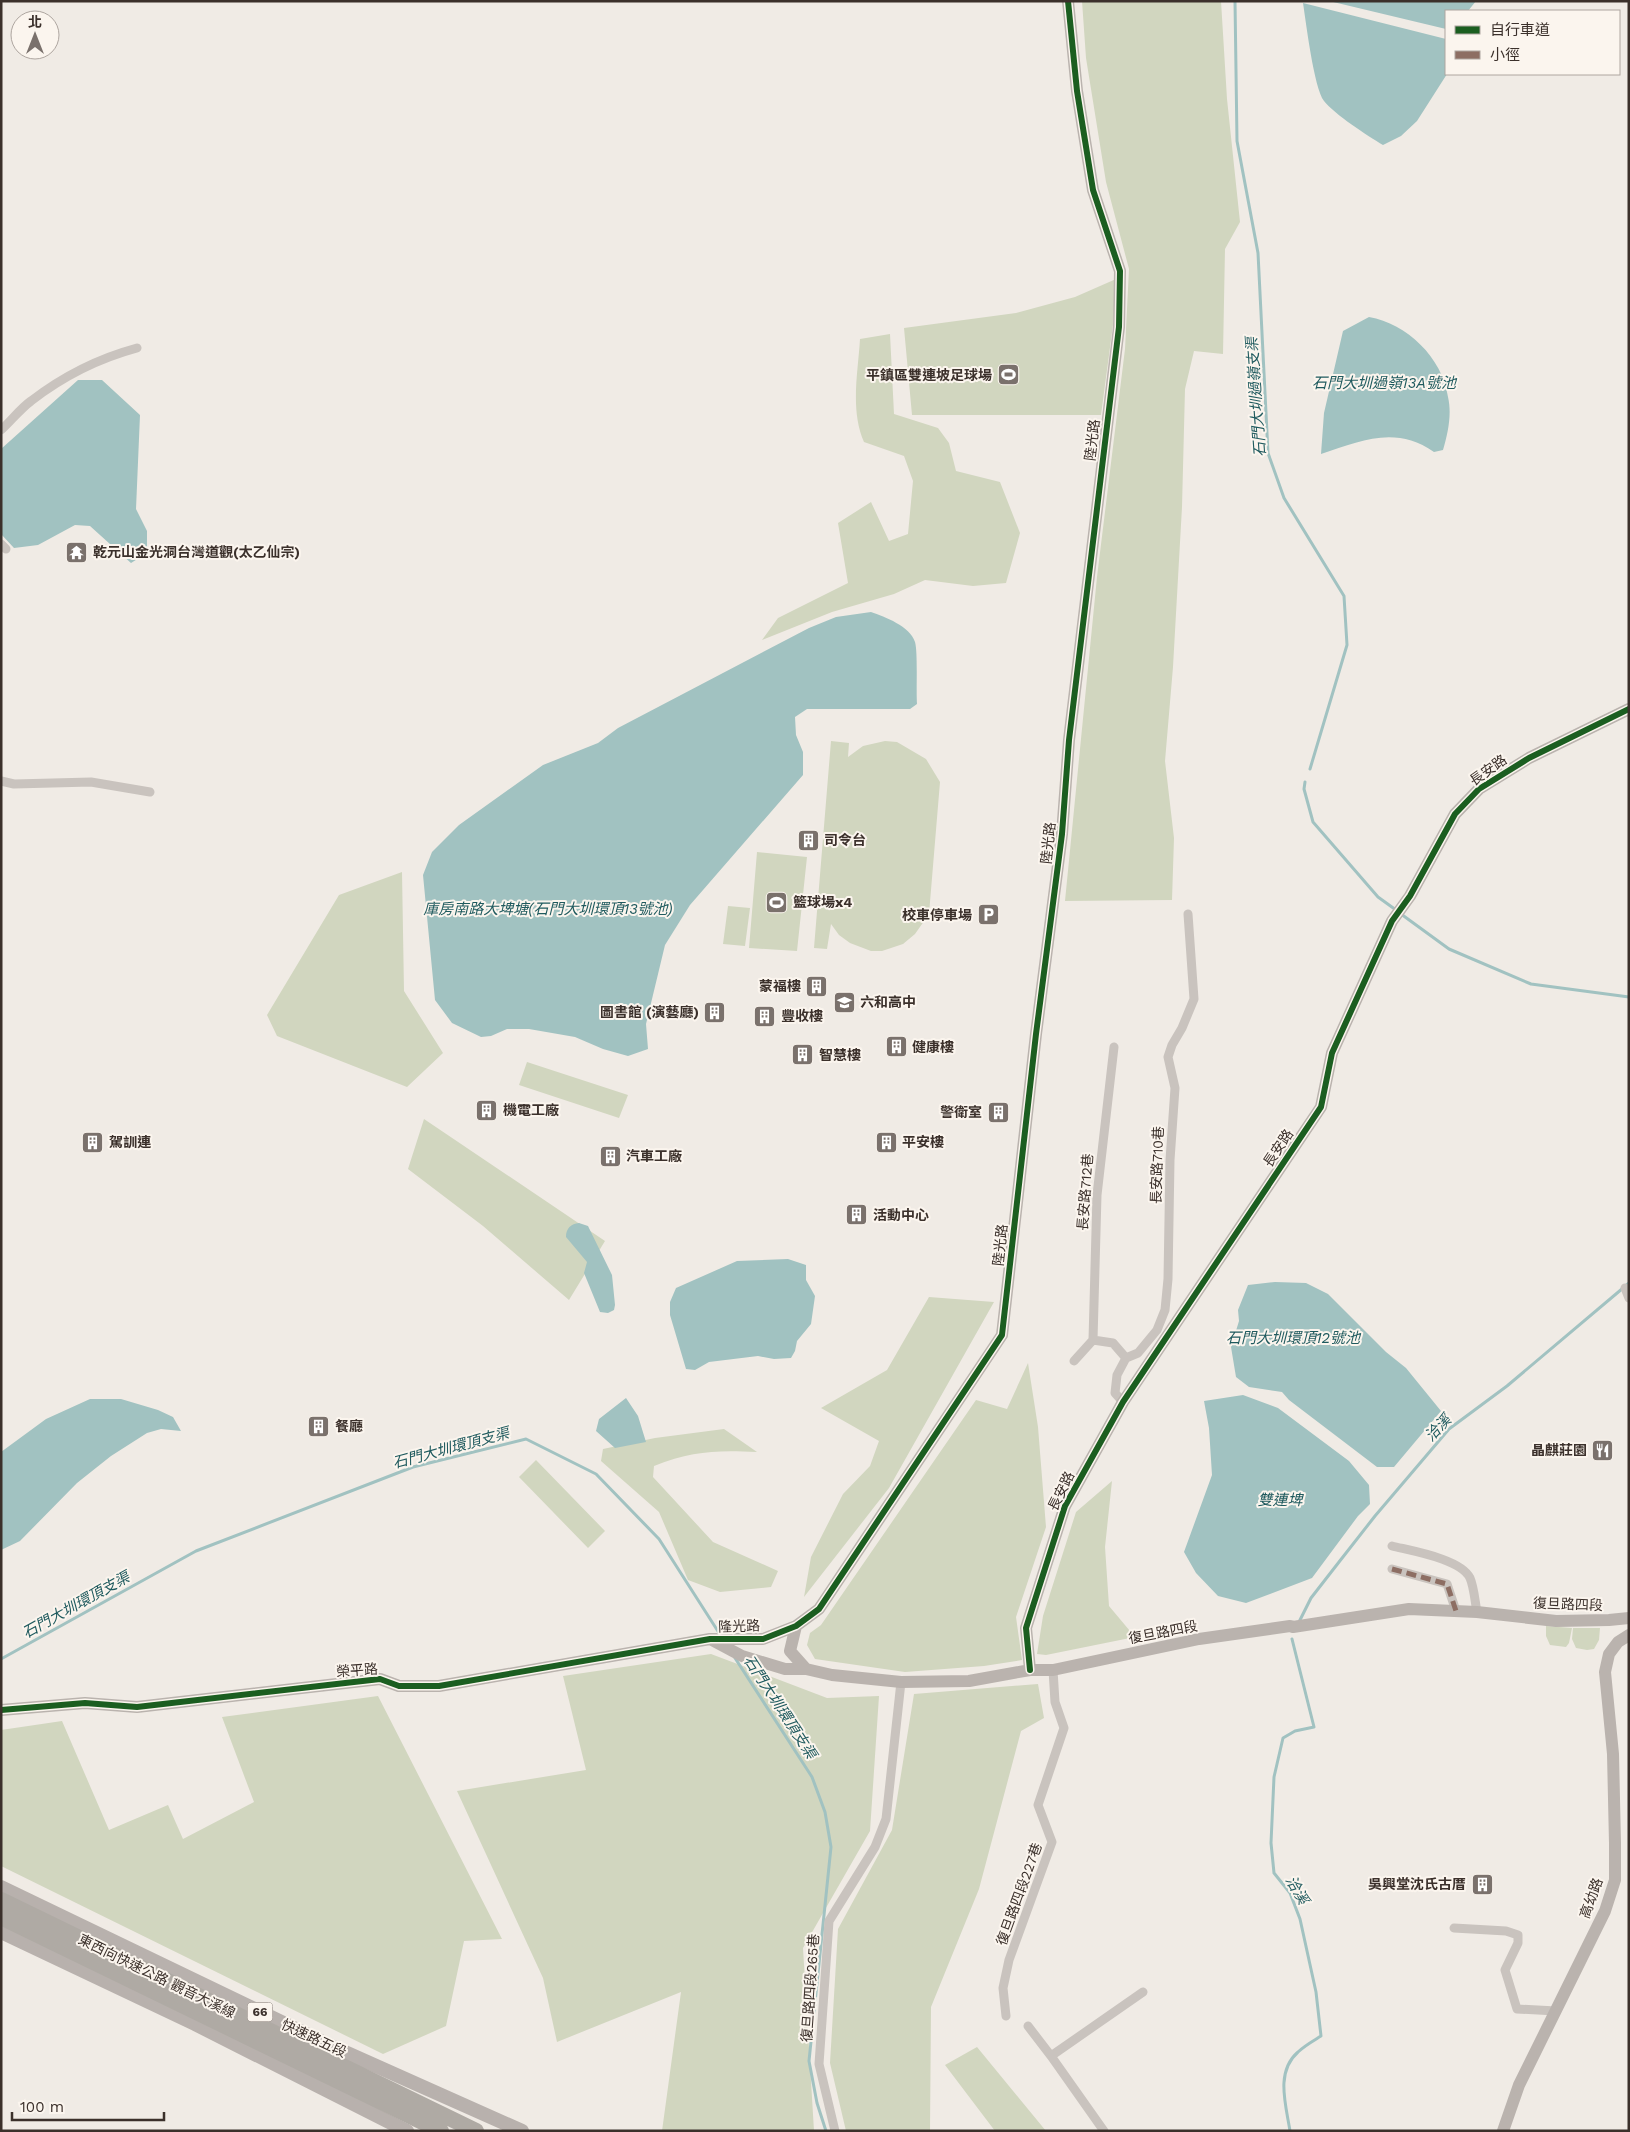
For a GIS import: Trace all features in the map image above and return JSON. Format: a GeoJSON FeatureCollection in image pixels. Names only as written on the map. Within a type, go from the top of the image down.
{"type":"FeatureCollection","features":[{"type":"Feature","properties":{"kind":"highway","name":"東西向快速公路 觀音大溪線"},"geometry":{"type":"LineString","coordinates":[[1,1900],[476,2131]]}},
{"type":"Feature","properties":{"kind":"highway","name":"東西向快速公路 觀音大溪線"},"geometry":{"type":"LineString","coordinates":[[1,1916],[441,2131]]}},
{"type":"Feature","properties":{"kind":"main road","name":"快速路五段"},"geometry":{"type":"LineString","coordinates":[[1,1887],[329,2045],[522,2131]]}},
{"type":"Feature","properties":{"kind":"main road"},"geometry":{"type":"LineString","coordinates":[[1,1932],[195,2024],[407,2131]]}},
{"type":"Feature","properties":{"kind":"street","name":"陸光路"},"geometry":{"type":"LineString","coordinates":[[796,1626],[819,1609],[1002,1335],[1029,1096],[1062,834],[1069,740],[1119,327],[1120,271],[1093,190],[1077,91],[1068,1]]}},
{"type":"Feature","properties":{"kind":"street"},"geometry":{"type":"LineString","coordinates":[[1,430],[30,401],[72,374],[116,353],[137,348]]}},
{"type":"Feature","properties":{"kind":"street","name":"長安路"},"geometry":{"type":"LineString","coordinates":[[1030,1670],[1026,1628],[1065,1506],[1123,1402],[1321,1106],[1332,1053],[1392,921],[1407,901],[1455,814],[1479,789],[1529,758],[1629,709]]}},
{"type":"Feature","properties":{"kind":"street"},"geometry":{"type":"LineString","coordinates":[[1,780],[14,784],[91,782],[150,792]]}},
{"type":"Feature","properties":{"kind":"street","name":"長安路710巷"},"geometry":{"type":"LineString","coordinates":[[1126,1358],[1138,1353],[1156,1330],[1165,1310],[1168,1279],[1170,1160],[1175,1088],[1168,1058],[1172,1045],[1182,1028],[1194,999],[1188,914]]}},
{"type":"Feature","properties":{"kind":"street","name":"長安路712巷"},"geometry":{"type":"LineString","coordinates":[[1093,1340],[1097,1195],[1114,1047]]}},
{"type":"Feature","properties":{"kind":"street"},"geometry":{"type":"LineString","coordinates":[[1625,1288],[1629,1298]]}},
{"type":"Feature","properties":{"kind":"street"},"geometry":{"type":"LineString","coordinates":[[1074,1360],[1093,1340],[1113,1343],[1126,1358],[1117,1375],[1115,1393],[1123,1402]]}},
{"type":"Feature","properties":{"kind":"street"},"geometry":{"type":"LineString","coordinates":[[1392,1546],[1451,1563],[1463,1569],[1470,1578],[1477,1612]]}},
{"type":"Feature","properties":{"kind":"street"},"geometry":{"type":"LineString","coordinates":[[1392,1569],[1447,1584],[1456,1611]]}},
{"type":"Feature","properties":{"kind":"street","name":"復旦路四段"},"geometry":{"type":"LineString","coordinates":[[710,1639],[742,1656],[785,1669],[806,1668],[832,1675],[901,1682],[969,1681],[1030,1670],[1052,1670],[1198,1639],[1409,1609],[1477,1612],[1556,1621],[1629,1618]]}},
{"type":"Feature","properties":{"kind":"street"},"geometry":{"type":"LineString","coordinates":[[796,1626],[790,1651],[806,1668]]}},
{"type":"Feature","properties":{"kind":"street","name":"隆光路"},"geometry":{"type":"LineString","coordinates":[[710,1639],[763,1639],[796,1626]]}},
{"type":"Feature","properties":{"kind":"street","name":"高幼路"},"geometry":{"type":"LineString","coordinates":[[1503,2131],[1519,2085],[1605,1911],[1615,1880],[1613,1754],[1605,1672],[1609,1654],[1618,1642],[1629,1635]]}},
{"type":"Feature","properties":{"kind":"street","name":"榮平路"},"geometry":{"type":"LineString","coordinates":[[1,1710],[85,1703],[137,1707],[380,1678],[399,1686],[439,1686],[710,1639]]}},
{"type":"Feature","properties":{"kind":"street","name":"復旦路四段227巷"},"geometry":{"type":"LineString","coordinates":[[1006,2016],[1003,1988],[1010,1960],[1052,1842],[1038,1805],[1064,1728],[1055,1702],[1052,1670]]}},
{"type":"Feature","properties":{"kind":"street","name":"復旦路四段265巷"},"geometry":{"type":"LineString","coordinates":[[835,2131],[819,2064],[829,1921],[875,1847],[886,1819],[901,1682]]}},
{"type":"Feature","properties":{"kind":"street"},"geometry":{"type":"LineString","coordinates":[[1454,1928],[1506,1931],[1518,1935],[1518,1943],[1505,1970],[1517,2009],[1556,2011]]}},
{"type":"Feature","properties":{"kind":"street"},"geometry":{"type":"LineString","coordinates":[[1051,2056],[1143,1992]]}},
{"type":"Feature","properties":{"kind":"street"},"geometry":{"type":"LineString","coordinates":[[1028,2026],[1104,2131]]}},
{"type":"Feature","properties":{"kind":"green space"},"geometry":{"type":"Polygon","coordinates":[[[1082,1],[1221,1],[1227,99],[1240,222],[1225,249],[1223,354],[1194,351],[1185,389],[1182,507],[1173,667],[1165,761],[1174,838],[1172,900],[1065,901],[1097,577],[1125,349],[1129,269],[1106,182],[1086,58],[1082,1]]]}},
{"type":"Feature","properties":{"kind":"green space","name":"平鎮區雙連坡足球場"},"geometry":{"type":"Polygon","coordinates":[[[1116,279],[1113,325],[1101,415],[912,415],[904,328],[1016,313],[1075,297],[1116,279]]]}},
{"type":"Feature","properties":{"kind":"green space"},"geometry":{"type":"Polygon","coordinates":[[[890,334],[894,414],[938,428],[949,443],[956,471],[1000,482],[1020,533],[1006,583],[973,586],[925,580],[894,594],[832,612],[762,640],[778,618],[848,583],[838,523],[871,502],[889,541],[908,534],[913,481],[904,456],[864,442],[857,417],[856,391],[860,339],[890,334]]]}},
{"type":"Feature","properties":{"kind":"green space"},"geometry":{"type":"Polygon","coordinates":[[[831,741],[849,743],[848,757],[863,746],[885,741],[897,742],[926,759],[940,782],[929,914],[915,934],[903,944],[882,951],[871,951],[850,943],[839,935],[831,924],[827,949],[814,948],[831,741]]]}},
{"type":"Feature","properties":{"kind":"green space","name":"籃球場x4"},"geometry":{"type":"Polygon","coordinates":[[[757,852],[807,857],[797,951],[749,948],[757,852]]]}},
{"type":"Feature","properties":{"kind":"green space"},"geometry":{"type":"Polygon","coordinates":[[[402,872],[404,991],[443,1053],[407,1087],[277,1036],[267,1015],[339,895],[402,872]]]}},
{"type":"Feature","properties":{"kind":"green space"},"geometry":{"type":"Polygon","coordinates":[[[728,906],[750,908],[745,946],[723,944],[728,906]]]}},
{"type":"Feature","properties":{"kind":"green space"},"geometry":{"type":"Polygon","coordinates":[[[527,1062],[628,1095],[619,1118],[519,1085],[527,1062]]]}},
{"type":"Feature","properties":{"kind":"green space"},"geometry":{"type":"Polygon","coordinates":[[[424,1119],[605,1241],[569,1300],[483,1226],[408,1169],[424,1119]]]}},
{"type":"Feature","properties":{"kind":"green space"},"geometry":{"type":"Polygon","coordinates":[[[929,1297],[994,1302],[889,1488],[804,1597],[811,1557],[843,1494],[870,1466],[879,1441],[821,1408],[887,1370],[929,1297]]]}},
{"type":"Feature","properties":{"kind":"green space"},"geometry":{"type":"Polygon","coordinates":[[[1028,1363],[1038,1427],[1046,1527],[1016,1617],[1022,1660],[984,1666],[905,1672],[815,1659],[807,1645],[810,1633],[821,1625],[976,1400],[1007,1409],[1028,1363]]]}},
{"type":"Feature","properties":{"kind":"green space"},"geometry":{"type":"Polygon","coordinates":[[[724,1429],[757,1452],[729,1451],[692,1454],[654,1466],[653,1477],[713,1542],[778,1571],[771,1587],[720,1592],[688,1580],[659,1512],[601,1461],[603,1449],[655,1438],[724,1429]]]}},
{"type":"Feature","properties":{"kind":"green space"},"geometry":{"type":"Polygon","coordinates":[[[536,1460],[605,1531],[588,1548],[519,1477],[536,1460]]]}},
{"type":"Feature","properties":{"kind":"green space"},"geometry":{"type":"Polygon","coordinates":[[[1112,1481],[1105,1547],[1109,1606],[1135,1637],[1046,1655],[1037,1654],[1043,1616],[1076,1512],[1112,1481]]]}},
{"type":"Feature","properties":{"kind":"green space"},"geometry":{"type":"Polygon","coordinates":[[[1546,1626],[1572,1628],[1569,1643],[1566,1647],[1550,1645],[1546,1636],[1546,1626]]]}},
{"type":"Feature","properties":{"kind":"green space"},"geometry":{"type":"Polygon","coordinates":[[[1573,1628],[1600,1628],[1599,1640],[1594,1649],[1576,1648],[1572,1639],[1573,1628]]]}},
{"type":"Feature","properties":{"kind":"green space"},"geometry":{"type":"Polygon","coordinates":[[[711,1654],[827,1698],[879,1696],[870,1831],[803,1948],[814,2131],[662,2131],[681,1992],[557,2042],[543,1978],[457,1791],[586,1770],[563,1676],[711,1654]]]}},
{"type":"Feature","properties":{"kind":"green space"},"geometry":{"type":"Polygon","coordinates":[[[1038,1684],[1044,1718],[1021,1731],[979,1889],[931,2007],[930,2131],[846,2131],[830,2063],[838,1929],[892,1830],[914,1694],[1038,1684]]]}},
{"type":"Feature","properties":{"kind":"green space"},"geometry":{"type":"Polygon","coordinates":[[[378,1696],[502,1939],[464,1941],[446,2026],[383,2054],[1,1866],[1,1730],[62,1721],[109,1830],[168,1805],[183,1839],[254,1802],[222,1717],[378,1696]]]}},
{"type":"Feature","properties":{"kind":"green space"},"geometry":{"type":"Polygon","coordinates":[[[977,2047],[1046,2131],[995,2131],[945,2065],[977,2047]]]}},
{"type":"Feature","properties":{"kind":"water"},"geometry":{"type":"Polygon","coordinates":[[[1329,1],[1476,1],[1469,10],[1445,10],[1445,29],[1329,1]]]}},
{"type":"Feature","properties":{"kind":"water"},"geometry":{"type":"Polygon","coordinates":[[[1303,3],[1445,39],[1446,75],[1417,121],[1401,136],[1383,145],[1360,131],[1324,101],[1317,83],[1303,3]]]}},
{"type":"Feature","properties":{"kind":"water","name":"石門大圳過嶺13A號池"},"geometry":{"type":"Polygon","coordinates":[[[1369,317],[1397,327],[1409,335],[1430,356],[1438,369],[1444,382],[1450,410],[1443,450],[1434,452],[1406,439],[1392,437],[1350,444],[1321,454],[1324,413],[1343,331],[1369,317]]]}},
{"type":"Feature","properties":{"kind":"water"},"geometry":{"type":"Polygon","coordinates":[[[78,380],[102,380],[140,415],[136,509],[147,531],[147,553],[131,563],[90,526],[75,525],[38,545],[14,548],[1,534],[1,449],[78,380]]]}},
{"type":"Feature","properties":{"kind":"water","name":"庫房南路大埤塘(石門大圳環頂13號池)"},"geometry":{"type":"Polygon","coordinates":[[[871,612],[903,627],[915,642],[917,704],[910,709],[807,709],[795,717],[796,735],[803,752],[803,775],[690,905],[665,945],[646,1024],[648,1049],[628,1056],[603,1049],[575,1037],[529,1029],[507,1029],[491,1036],[481,1037],[452,1023],[435,1000],[423,875],[432,852],[459,825],[543,765],[598,743],[618,728],[809,628],[836,617],[871,612]]]}},
{"type":"Feature","properties":{"kind":"water"},"geometry":{"type":"Polygon","coordinates":[[[579,1223],[588,1226],[612,1275],[615,1305],[614,1310],[608,1313],[600,1312],[584,1273],[587,1262],[566,1237],[570,1227],[579,1223]]]}},
{"type":"Feature","properties":{"kind":"water"},"geometry":{"type":"Polygon","coordinates":[[[788,1259],[806,1265],[806,1280],[815,1296],[811,1324],[797,1341],[791,1358],[774,1359],[758,1356],[709,1362],[695,1370],[686,1369],[670,1315],[670,1302],[676,1288],[737,1261],[788,1259]]]}},
{"type":"Feature","properties":{"kind":"water","name":"石門大圳環頂12號池"},"geometry":{"type":"Polygon","coordinates":[[[1275,1282],[1306,1283],[1328,1294],[1386,1352],[1406,1368],[1441,1411],[1394,1467],[1377,1467],[1289,1400],[1282,1392],[1249,1387],[1236,1377],[1231,1347],[1239,1321],[1238,1310],[1248,1285],[1275,1282]]]}},
{"type":"Feature","properties":{"kind":"water","name":"雙連埤"},"geometry":{"type":"Polygon","coordinates":[[[1243,1395],[1278,1408],[1349,1461],[1369,1485],[1370,1504],[1358,1516],[1312,1578],[1246,1603],[1218,1596],[1196,1573],[1184,1552],[1212,1475],[1209,1428],[1204,1401],[1243,1395]]]}},
{"type":"Feature","properties":{"kind":"water"},"geometry":{"type":"Polygon","coordinates":[[[626,1398],[638,1416],[646,1442],[615,1448],[596,1431],[599,1419],[626,1398]]]}},
{"type":"Feature","properties":{"kind":"water"},"geometry":{"type":"Polygon","coordinates":[[[90,1399],[121,1399],[158,1410],[173,1417],[181,1431],[161,1429],[147,1433],[111,1456],[77,1483],[20,1541],[1,1550],[1,1452],[46,1419],[90,1399]]]}},
{"type":"Feature","properties":{"kind":"waterway","name":"石門大圳過嶺支渠"},"geometry":{"type":"LineString","coordinates":[[1235,1],[1237,141],[1258,253],[1268,453],[1284,498],[1344,596],[1347,645],[1310,769]]}},
{"type":"Feature","properties":{"kind":"waterway","name":"石門大圳過嶺支渠"},"geometry":{"type":"LineString","coordinates":[[1305,782],[1304,789],[1313,822],[1378,897],[1396,910]]}},
{"type":"Feature","properties":{"kind":"waterway","name":"石門大圳過嶺支渠"},"geometry":{"type":"LineString","coordinates":[[1401,914],[1449,949],[1531,984],[1629,997]]}},
{"type":"Feature","properties":{"kind":"waterway","name":"洽溪"},"geometry":{"type":"LineString","coordinates":[[1299,1622],[1311,1598],[1375,1516],[1449,1429],[1507,1386],[1629,1283]]}},
{"type":"Feature","properties":{"kind":"waterway","name":"石門大圳環頂支渠"},"geometry":{"type":"LineString","coordinates":[[1,1659],[196,1551],[413,1467],[526,1439],[596,1474],[659,1539],[721,1636]]}},
{"type":"Feature","properties":{"kind":"waterway","name":"洽溪"},"geometry":{"type":"LineString","coordinates":[[1290,2131],[1284,2089],[1286,2069],[1298,2052],[1321,2036],[1316,1992],[1300,1919],[1290,1893],[1274,1873],[1271,1843],[1274,1777],[1283,1738],[1295,1731],[1314,1727],[1292,1639]]}},
{"type":"Feature","properties":{"kind":"waterway","name":"石門大圳環頂支渠"},"geometry":{"type":"LineString","coordinates":[[735,1658],[812,1777],[825,1812],[831,1847],[809,2061],[817,2103],[826,2131]]}},
{"type":"Feature","properties":{"kind":"marked path"},"geometry":{"type":"LineString","coordinates":[[1392,1569],[1447,1584],[1456,1611]]}},
{"type":"Feature","properties":{"kind":"cycle path"},"geometry":{"type":"LineString","coordinates":[[1,1710],[85,1703],[137,1707],[380,1679],[399,1686],[439,1686],[710,1639],[763,1639],[796,1626],[819,1609],[1002,1335],[1036,1034],[1062,834],[1069,740],[1119,327],[1120,271],[1093,190],[1077,91],[1068,1]]}},
{"type":"Feature","properties":{"kind":"cycle path"},"geometry":{"type":"LineString","coordinates":[[1030,1670],[1026,1628],[1065,1506],[1123,1402],[1321,1107],[1332,1053],[1392,921],[1410,896],[1455,814],[1479,789],[1529,758],[1629,709]]}},
{"type":"Feature","properties":{"kind":"place","name":"平鎮區雙連坡足球場"},"geometry":{"type":"Point","coordinates":[1008,375]}},
{"type":"Feature","properties":{"kind":"place","name":"乾元山金光洞台灣道觀(太乙仙宗)"},"geometry":{"type":"Point","coordinates":[77,552]}},
{"type":"Feature","properties":{"kind":"place","name":"司令台"},"geometry":{"type":"Point","coordinates":[808,840]}},
{"type":"Feature","properties":{"kind":"place","name":"籃球場x4"},"geometry":{"type":"Point","coordinates":[777,902]}},
{"type":"Feature","properties":{"kind":"place","name":"校車停車場"},"geometry":{"type":"Point","coordinates":[988,915]}},
{"type":"Feature","properties":{"kind":"place","name":"蒙福樓"},"geometry":{"type":"Point","coordinates":[817,986]}},
{"type":"Feature","properties":{"kind":"place","name":"六和高中"},"geometry":{"type":"Point","coordinates":[844,1002]}},
{"type":"Feature","properties":{"kind":"place","name":"圖書館 (演藝廳)"},"geometry":{"type":"Point","coordinates":[715,1012]}},
{"type":"Feature","properties":{"kind":"place","name":"豐收樓"},"geometry":{"type":"Point","coordinates":[765,1016]}},
{"type":"Feature","properties":{"kind":"place","name":"健康樓"},"geometry":{"type":"Point","coordinates":[896,1047]}},
{"type":"Feature","properties":{"kind":"place","name":"智慧樓"},"geometry":{"type":"Point","coordinates":[803,1055]}},
{"type":"Feature","properties":{"kind":"place","name":"機電工廠"},"geometry":{"type":"Point","coordinates":[487,1110]}},
{"type":"Feature","properties":{"kind":"place","name":"警衛室"},"geometry":{"type":"Point","coordinates":[998,1112]}},
{"type":"Feature","properties":{"kind":"place","name":"駕訓連"},"geometry":{"type":"Point","coordinates":[93,1142]}},
{"type":"Feature","properties":{"kind":"place","name":"平安樓"},"geometry":{"type":"Point","coordinates":[886,1142]}},
{"type":"Feature","properties":{"kind":"place","name":"汽車工廠"},"geometry":{"type":"Point","coordinates":[610,1156]}},
{"type":"Feature","properties":{"kind":"place","name":"活動中心"},"geometry":{"type":"Point","coordinates":[857,1215]}},
{"type":"Feature","properties":{"kind":"place","name":"餐廳"},"geometry":{"type":"Point","coordinates":[319,1426]}},
{"type":"Feature","properties":{"kind":"place","name":"晶麒莊園"},"geometry":{"type":"Point","coordinates":[1603,1450]}},
{"type":"Feature","properties":{"kind":"place","name":"吳興堂沈氏古厝"},"geometry":{"type":"Point","coordinates":[1482,1884]}}]}
